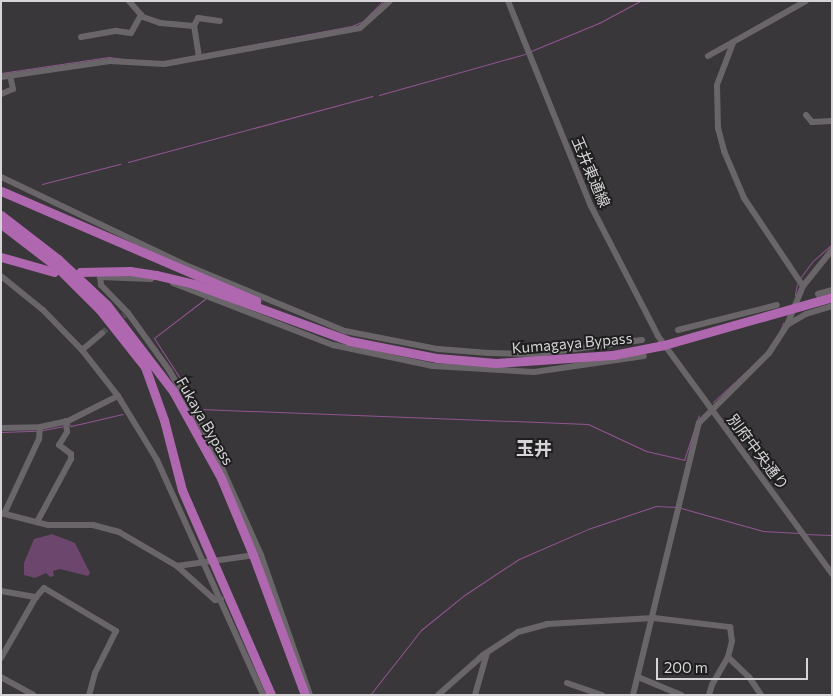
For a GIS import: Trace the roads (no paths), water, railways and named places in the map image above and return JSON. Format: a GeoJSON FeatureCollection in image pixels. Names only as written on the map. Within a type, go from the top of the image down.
{"type":"FeatureCollection","features":[{"type":"Feature","properties":{"kind":"highway"},"geometry":{"type":"LineString","coordinates":[[1,191],[182,266],[312,327]]}},
{"type":"Feature","properties":{"kind":"highway","name":"Fukaya Bypass"},"geometry":{"type":"LineString","coordinates":[[1,215],[58,259],[107,305],[139,343],[200,435],[257,555],[304,695]]}},
{"type":"Feature","properties":{"kind":"highway","name":"Fukaya Bypass"},"geometry":{"type":"LineString","coordinates":[[1,224],[57,267],[100,310],[145,367],[164,420],[182,490],[271,695]]}},
{"type":"Feature","properties":{"kind":"highway"},"geometry":{"type":"LineString","coordinates":[[1,256],[54,272]]}},
{"type":"Feature","properties":{"kind":"highway"},"geometry":{"type":"LineString","coordinates":[[80,272],[100,274],[130,271],[170,280],[312,327]]}},
{"type":"Feature","properties":{"kind":"highway","name":"Kumagaya Bypass"},"geometry":{"type":"LineString","coordinates":[[312,327],[350,341],[436,358],[496,363],[537,358],[613,355],[664,345],[832,297]]}},
{"type":"Feature","properties":{"kind":"street"},"geometry":{"type":"LineString","coordinates":[[129,1],[141,15],[160,23],[194,26]]}},
{"type":"Feature","properties":{"kind":"street"},"geometry":{"type":"LineString","coordinates":[[1,77],[110,61],[149,65],[360,28],[390,1]]}},
{"type":"Feature","properties":{"kind":"street","name":"玉井東通線"},"geometry":{"type":"LineString","coordinates":[[508,1],[591,206],[664,345]]}},
{"type":"Feature","properties":{"kind":"street"},"geometry":{"type":"LineString","coordinates":[[708,56],[806,1]]}},
{"type":"Feature","properties":{"kind":"street"},"geometry":{"type":"LineString","coordinates":[[81,37],[116,31],[131,33],[141,15]]}},
{"type":"Feature","properties":{"kind":"street"},"geometry":{"type":"LineString","coordinates":[[198,55],[194,26],[198,18],[220,21]]}},
{"type":"Feature","properties":{"kind":"street"},"geometry":{"type":"LineString","coordinates":[[733,43],[717,85],[718,128],[724,151],[744,198],[803,286]]}},
{"type":"Feature","properties":{"kind":"street"},"geometry":{"type":"LineString","coordinates":[[1,94],[13,89],[10,75]]}},
{"type":"Feature","properties":{"kind":"street"},"geometry":{"type":"LineString","coordinates":[[806,115],[812,122],[832,121]]}},
{"type":"Feature","properties":{"kind":"street"},"geometry":{"type":"LineString","coordinates":[[1,177],[182,266],[345,331],[436,358]]}},
{"type":"Feature","properties":{"kind":"street"},"geometry":{"type":"LineString","coordinates":[[633,695],[654,618],[676,513],[699,422],[710,408],[760,363],[787,325],[803,286],[832,250]]}},
{"type":"Feature","properties":{"kind":"street"},"geometry":{"type":"LineString","coordinates":[[100,274],[101,285],[169,370],[204,429],[257,555],[310,695]]}},
{"type":"Feature","properties":{"kind":"street"},"geometry":{"type":"LineString","coordinates":[[1,276],[43,310],[82,350],[118,396],[157,460],[263,695]]}},
{"type":"Feature","properties":{"kind":"street"},"geometry":{"type":"LineString","coordinates":[[170,280],[333,345],[538,372],[644,356]]}},
{"type":"Feature","properties":{"kind":"street"},"geometry":{"type":"LineString","coordinates":[[818,294],[832,290]]}},
{"type":"Feature","properties":{"kind":"street"},"geometry":{"type":"LineString","coordinates":[[678,330],[750,320],[778,305]]}},
{"type":"Feature","properties":{"kind":"street"},"geometry":{"type":"LineString","coordinates":[[787,325],[806,314],[832,306]]}},
{"type":"Feature","properties":{"kind":"street"},"geometry":{"type":"LineString","coordinates":[[82,350],[102,334]]}},
{"type":"Feature","properties":{"kind":"street"},"geometry":{"type":"LineString","coordinates":[[538,372],[537,358],[642,340]]}},
{"type":"Feature","properties":{"kind":"street","name":"別府中央通り"},"geometry":{"type":"LineString","coordinates":[[664,345],[831,572]]}},
{"type":"Feature","properties":{"kind":"street"},"geometry":{"type":"LineString","coordinates":[[1,428],[40,429],[66,422],[118,396]]}},
{"type":"Feature","properties":{"kind":"street"},"geometry":{"type":"LineString","coordinates":[[37,522],[71,459],[71,454],[59,445],[67,432],[66,422]]}},
{"type":"Feature","properties":{"kind":"street"},"geometry":{"type":"LineString","coordinates":[[40,429],[3,514],[37,522],[92,526],[119,532],[177,566],[215,600],[221,599]]}},
{"type":"Feature","properties":{"kind":"street"},"geometry":{"type":"LineString","coordinates":[[177,566],[257,555]]}},
{"type":"Feature","properties":{"kind":"street"},"geometry":{"type":"LineString","coordinates":[[1,658],[36,598],[44,588],[116,631],[95,672],[88,695]]}},
{"type":"Feature","properties":{"kind":"street"},"geometry":{"type":"LineString","coordinates":[[1,591],[36,598]]}},
{"type":"Feature","properties":{"kind":"street"},"geometry":{"type":"LineString","coordinates":[[438,695],[487,652],[518,632],[546,624],[654,618],[730,627],[732,641],[728,657],[712,685],[710,695]]}},
{"type":"Feature","properties":{"kind":"street"},"geometry":{"type":"LineString","coordinates":[[475,695],[487,652]]}},
{"type":"Feature","properties":{"kind":"street"},"geometry":{"type":"LineString","coordinates":[[728,657],[749,677],[761,695]]}},
{"type":"Feature","properties":{"kind":"street"},"geometry":{"type":"LineString","coordinates":[[1,677],[33,695]]}},
{"type":"Feature","properties":{"kind":"street"},"geometry":{"type":"LineString","coordinates":[[638,677],[681,695]]}},
{"type":"Feature","properties":{"kind":"street"},"geometry":{"type":"LineString","coordinates":[[567,683],[602,695]]}},
{"type":"Feature","properties":{"kind":"waterway"},"geometry":{"type":"LineString","coordinates":[[225,50],[352,26],[363,21],[383,1]]}},
{"type":"Feature","properties":{"kind":"waterway"},"geometry":{"type":"LineString","coordinates":[[531,51],[599,23],[640,1]]}},
{"type":"Feature","properties":{"kind":"waterway"},"geometry":{"type":"LineString","coordinates":[[379,95],[525,54]]}},
{"type":"Feature","properties":{"kind":"waterway"},"geometry":{"type":"LineString","coordinates":[[1,73],[109,57],[123,59]]}},
{"type":"Feature","properties":{"kind":"waterway"},"geometry":{"type":"LineString","coordinates":[[128,162],[372,96]]}},
{"type":"Feature","properties":{"kind":"waterway"},"geometry":{"type":"LineString","coordinates":[[42,184],[120,164]]}},
{"type":"Feature","properties":{"kind":"waterway"},"geometry":{"type":"LineString","coordinates":[[800,278],[813,261],[832,244]]}},
{"type":"Feature","properties":{"kind":"waterway"},"geometry":{"type":"LineString","coordinates":[[795,295],[797,284]]}},
{"type":"Feature","properties":{"kind":"waterway"},"geometry":{"type":"LineString","coordinates":[[205,299],[154,338],[200,409],[588,424],[646,451],[684,460],[699,415]]}},
{"type":"Feature","properties":{"kind":"waterway"},"geometry":{"type":"LineString","coordinates":[[780,331],[783,323]]}},
{"type":"Feature","properties":{"kind":"waterway"},"geometry":{"type":"LineString","coordinates":[[713,402],[749,369]]}},
{"type":"Feature","properties":{"kind":"waterway"},"geometry":{"type":"LineString","coordinates":[[69,424],[71,426],[123,414]]}},
{"type":"Feature","properties":{"kind":"waterway"},"geometry":{"type":"LineString","coordinates":[[43,430],[63,426]]}},
{"type":"Feature","properties":{"kind":"waterway"},"geometry":{"type":"LineString","coordinates":[[1,432],[36,431]]}},
{"type":"Feature","properties":{"kind":"waterway"},"geometry":{"type":"LineString","coordinates":[[370,695],[421,630],[463,596],[519,559],[588,529],[656,506],[677,507]]}},
{"type":"Feature","properties":{"kind":"waterway"},"geometry":{"type":"LineString","coordinates":[[681,508],[763,531],[799,533]]}},
{"type":"Feature","properties":{"kind":"waterway"},"geometry":{"type":"LineString","coordinates":[[805,534],[832,535]]}},
{"type":"Feature","properties":{"kind":"tunnel"},"geometry":{"type":"LineString","coordinates":[[102,333],[125,315]]}},
{"type":"Feature","properties":{"kind":"district","name":"玉井"},"geometry":{"type":"Point","coordinates":[534,448]}}]}
